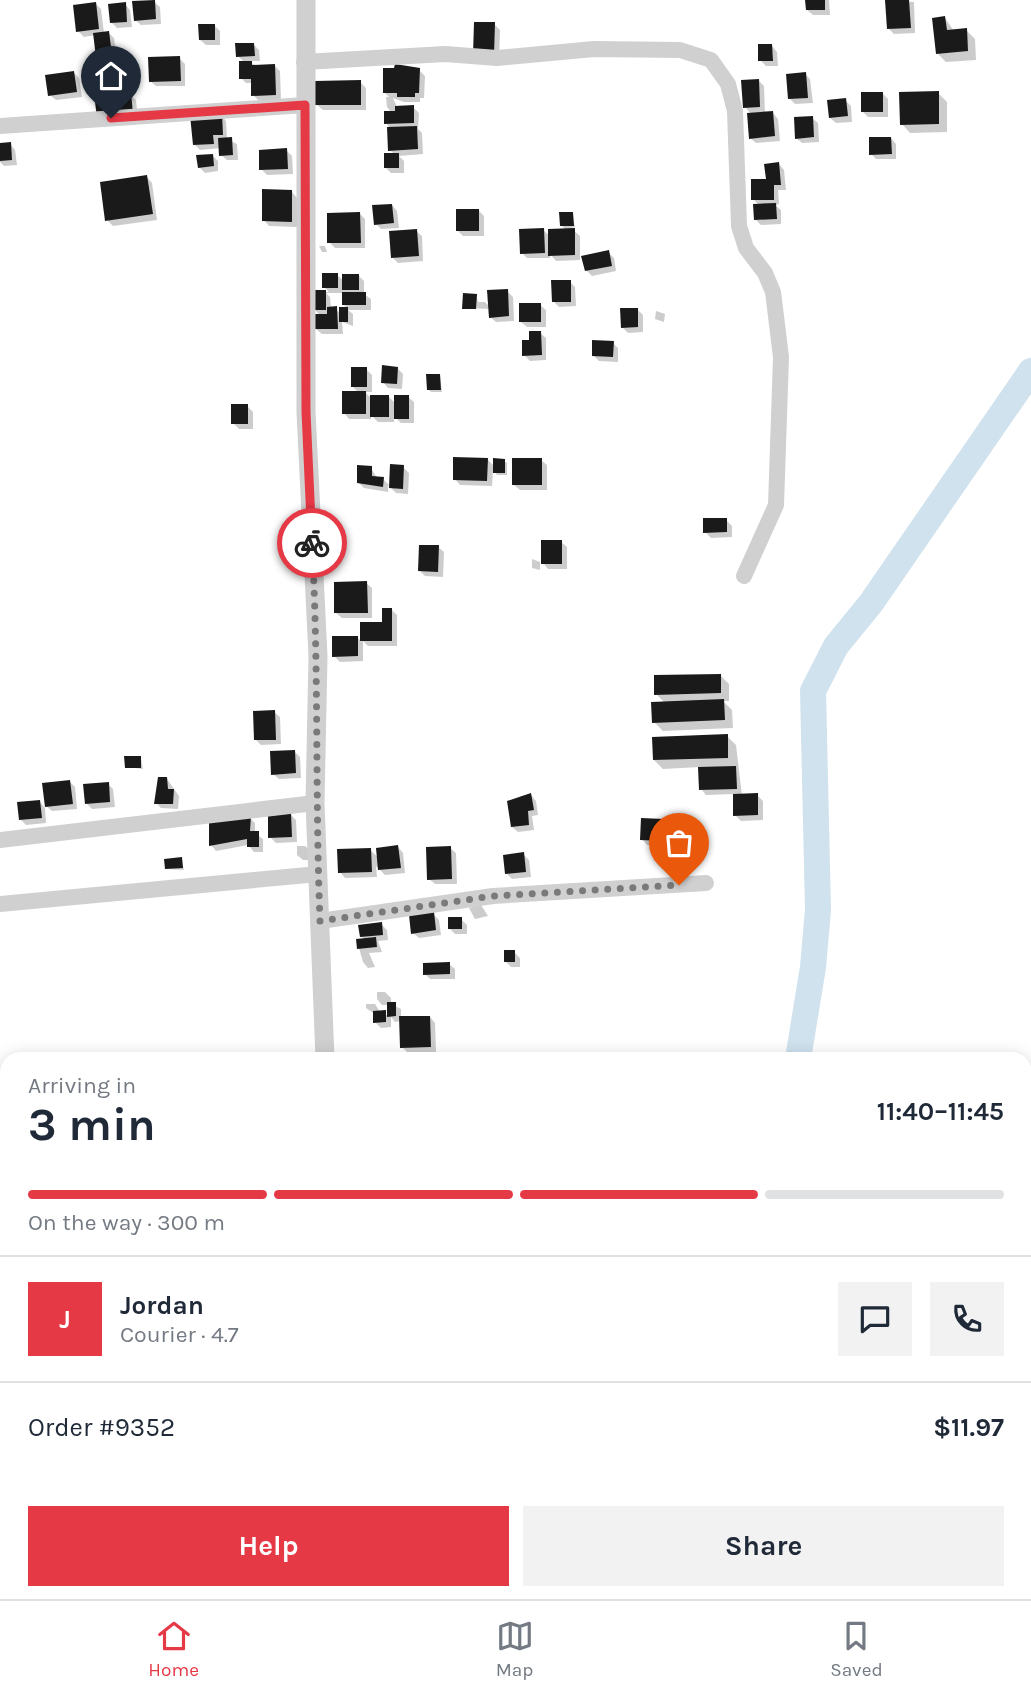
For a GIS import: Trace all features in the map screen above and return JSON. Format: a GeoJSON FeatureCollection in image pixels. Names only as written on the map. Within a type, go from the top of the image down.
{"type":"FeatureCollection","features":[{"type":"Feature","properties":{"kind":"street"},"geometry":{"type":"LineString","coordinates":[[306,0],[306,412],[318,656],[315,803],[325,1052]]}},
{"type":"Feature","properties":{"kind":"street"},"geometry":{"type":"LineString","coordinates":[[304,62],[445,54],[497,58],[594,49],[680,50],[711,60],[727,84],[735,111],[739,226],[746,248],[765,273],[773,292],[781,357],[776,505],[744,576]]}},
{"type":"Feature","properties":{"kind":"street"},"geometry":{"type":"LineString","coordinates":[[0,126],[305,105]]}},
{"type":"Feature","properties":{"kind":"street"},"geometry":{"type":"LineString","coordinates":[[0,840],[315,803]]}},
{"type":"Feature","properties":{"kind":"street"},"geometry":{"type":"LineString","coordinates":[[0,904],[318,874]]}},
{"type":"Feature","properties":{"kind":"street"},"geometry":{"type":"LineString","coordinates":[[320,921],[493,896],[706,883]]}},
{"type":"Feature","properties":{"kind":"building"},"geometry":{"type":"Polygon","coordinates":[[[155,0],[156,19],[134,21],[132,1],[155,0]]]}},
{"type":"Feature","properties":{"kind":"building"},"geometry":{"type":"Polygon","coordinates":[[[805,0],[825,0],[825,10],[806,10],[805,0]]]}},
{"type":"Feature","properties":{"kind":"building"},"geometry":{"type":"Polygon","coordinates":[[[885,0],[909,0],[911,28],[887,29],[885,0]]]}},
{"type":"Feature","properties":{"kind":"building"},"geometry":{"type":"Polygon","coordinates":[[[96,2],[99,29],[76,32],[73,5],[96,2]]]}},
{"type":"Feature","properties":{"kind":"building"},"geometry":{"type":"Polygon","coordinates":[[[126,2],[127,22],[110,23],[108,4],[126,2]]]}},
{"type":"Feature","properties":{"kind":"building"},"geometry":{"type":"Polygon","coordinates":[[[945,16],[947,30],[967,28],[968,51],[936,54],[932,18],[945,16]]]}},
{"type":"Feature","properties":{"kind":"building"},"geometry":{"type":"Polygon","coordinates":[[[474,22],[495,22],[494,54],[473,54],[474,22]]]}},
{"type":"Feature","properties":{"kind":"building"},"geometry":{"type":"Polygon","coordinates":[[[198,24],[215,24],[215,40],[199,40],[198,24]]]}},
{"type":"Feature","properties":{"kind":"building"},"geometry":{"type":"Polygon","coordinates":[[[109,31],[112,55],[96,57],[93,33],[109,31]]]}},
{"type":"Feature","properties":{"kind":"building"},"geometry":{"type":"Polygon","coordinates":[[[235,43],[254,43],[255,56],[236,57],[235,43]]]}},
{"type":"Feature","properties":{"kind":"building"},"geometry":{"type":"Polygon","coordinates":[[[758,44],[772,44],[773,61],[758,61],[758,44]]]}},
{"type":"Feature","properties":{"kind":"building"},"geometry":{"type":"Polygon","coordinates":[[[180,56],[181,81],[149,82],[148,57],[180,56]]]}},
{"type":"Feature","properties":{"kind":"building"},"geometry":{"type":"Polygon","coordinates":[[[239,61],[252,61],[252,65],[275,64],[276,95],[251,96],[251,79],[239,79],[239,61]]]}},
{"type":"Feature","properties":{"kind":"building"},"geometry":{"type":"Polygon","coordinates":[[[125,64],[128,87],[107,90],[103,67],[125,64]]]}},
{"type":"Feature","properties":{"kind":"building"},"geometry":{"type":"Polygon","coordinates":[[[395,64],[420,68],[419,93],[415,93],[415,97],[397,97],[397,93],[383,93],[383,68],[394,68],[395,64]]]}},
{"type":"Feature","properties":{"kind":"building"},"geometry":{"type":"Polygon","coordinates":[[[74,71],[77,92],[48,96],[45,75],[74,71]]]}},
{"type":"Feature","properties":{"kind":"building"},"geometry":{"type":"Polygon","coordinates":[[[806,72],[808,98],[788,99],[786,74],[806,72]]]}},
{"type":"Feature","properties":{"kind":"building"},"geometry":{"type":"Polygon","coordinates":[[[92,73],[94,89],[85,90],[84,74],[92,73]]]}},
{"type":"Feature","properties":{"kind":"building"},"geometry":{"type":"Polygon","coordinates":[[[759,79],[760,107],[743,108],[741,80],[759,79]]]}},
{"type":"Feature","properties":{"kind":"building"},"geometry":{"type":"Polygon","coordinates":[[[361,80],[361,105],[315,105],[315,81],[361,80]]]}},
{"type":"Feature","properties":{"kind":"building"},"geometry":{"type":"Polygon","coordinates":[[[939,91],[939,124],[900,125],[899,92],[939,91]]]}},
{"type":"Feature","properties":{"kind":"building"},"geometry":{"type":"Polygon","coordinates":[[[105,92],[106,95],[131,92],[133,114],[97,118],[94,94],[105,92]]]}},
{"type":"Feature","properties":{"kind":"building"},"geometry":{"type":"Polygon","coordinates":[[[861,92],[883,92],[883,112],[861,112],[861,92]]]}},
{"type":"Feature","properties":{"kind":"building"},"geometry":{"type":"Polygon","coordinates":[[[846,98],[848,116],[829,118],[827,100],[846,98]]]}},
{"type":"Feature","properties":{"kind":"building"},"geometry":{"type":"Polygon","coordinates":[[[414,105],[414,123],[384,124],[384,111],[395,111],[395,106],[414,105]]]}},
{"type":"Feature","properties":{"kind":"building"},"geometry":{"type":"Polygon","coordinates":[[[773,111],[775,136],[749,139],[747,113],[773,111]]]}},
{"type":"Feature","properties":{"kind":"building"},"geometry":{"type":"Polygon","coordinates":[[[222,113],[223,135],[213,135],[214,144],[193,145],[190,115],[222,113]]]}},
{"type":"Feature","properties":{"kind":"building"},"geometry":{"type":"Polygon","coordinates":[[[813,116],[814,137],[795,139],[794,117],[813,116]]]}},
{"type":"Feature","properties":{"kind":"building"},"geometry":{"type":"Polygon","coordinates":[[[417,126],[418,149],[388,151],[387,127],[417,126]]]}},
{"type":"Feature","properties":{"kind":"building"},"geometry":{"type":"Polygon","coordinates":[[[232,137],[233,155],[219,156],[218,138],[232,137]]]}},
{"type":"Feature","properties":{"kind":"building"},"geometry":{"type":"Polygon","coordinates":[[[869,137],[891,137],[892,154],[869,155],[869,137]]]}},
{"type":"Feature","properties":{"kind":"building"},"geometry":{"type":"Polygon","coordinates":[[[11,142],[12,160],[0,161],[0,143],[11,142]]]}},
{"type":"Feature","properties":{"kind":"building"},"geometry":{"type":"Polygon","coordinates":[[[287,148],[288,169],[259,170],[259,150],[287,148]]]}},
{"type":"Feature","properties":{"kind":"building"},"geometry":{"type":"Polygon","coordinates":[[[384,153],[399,153],[399,168],[384,168],[384,153]]]}},
{"type":"Feature","properties":{"kind":"building"},"geometry":{"type":"Polygon","coordinates":[[[213,154],[214,166],[198,168],[196,155],[213,154]]]}},
{"type":"Feature","properties":{"kind":"building"},"geometry":{"type":"Polygon","coordinates":[[[779,162],[781,185],[774,185],[774,200],[751,200],[751,179],[766,179],[764,164],[779,162]]]}},
{"type":"Feature","properties":{"kind":"building"},"geometry":{"type":"Polygon","coordinates":[[[147,175],[153,214],[105,221],[100,182],[147,175]]]}},
{"type":"Feature","properties":{"kind":"building"},"geometry":{"type":"Polygon","coordinates":[[[262,189],[292,190],[292,222],[262,221],[262,189]]]}},
{"type":"Feature","properties":{"kind":"building"},"geometry":{"type":"Polygon","coordinates":[[[776,203],[777,219],[754,220],[753,204],[776,203]]]}},
{"type":"Feature","properties":{"kind":"building"},"geometry":{"type":"Polygon","coordinates":[[[392,204],[394,223],[374,225],[372,205],[392,204]]]}},
{"type":"Feature","properties":{"kind":"building"},"geometry":{"type":"Polygon","coordinates":[[[456,209],[479,209],[479,231],[456,231],[456,209]]]}},
{"type":"Feature","properties":{"kind":"building"},"geometry":{"type":"Polygon","coordinates":[[[360,212],[361,243],[327,243],[327,213],[360,212]]]}},
{"type":"Feature","properties":{"kind":"building"},"geometry":{"type":"Polygon","coordinates":[[[559,212],[573,212],[574,226],[560,226],[559,212]]]}},
{"type":"Feature","properties":{"kind":"building"},"geometry":{"type":"Polygon","coordinates":[[[544,228],[545,253],[520,254],[519,229],[544,228]]]}},
{"type":"Feature","properties":{"kind":"building"},"geometry":{"type":"Polygon","coordinates":[[[575,228],[575,255],[548,256],[548,229],[575,228]]]}},
{"type":"Feature","properties":{"kind":"building"},"geometry":{"type":"Polygon","coordinates":[[[417,229],[419,256],[391,258],[389,231],[417,229]]]}},
{"type":"Feature","properties":{"kind":"building"},"geometry":{"type":"Polygon","coordinates":[[[609,250],[612,266],[585,271],[581,256],[609,250]]]}},
{"type":"Feature","properties":{"kind":"building"},"geometry":{"type":"Polygon","coordinates":[[[322,273],[338,273],[338,288],[322,288],[322,273]]]}},
{"type":"Feature","properties":{"kind":"building"},"geometry":{"type":"Polygon","coordinates":[[[342,274],[359,274],[359,290],[342,290],[342,274]]]}},
{"type":"Feature","properties":{"kind":"building"},"geometry":{"type":"Polygon","coordinates":[[[551,280],[571,280],[571,302],[552,302],[551,280]]]}},
{"type":"Feature","properties":{"kind":"building"},"geometry":{"type":"Polygon","coordinates":[[[508,289],[509,316],[489,318],[487,290],[508,289]]]}},
{"type":"Feature","properties":{"kind":"building"},"geometry":{"type":"Polygon","coordinates":[[[313,290],[326,290],[326,310],[313,310],[313,290]]]}},
{"type":"Feature","properties":{"kind":"building"},"geometry":{"type":"Polygon","coordinates":[[[342,292],[366,292],[366,305],[342,305],[342,292]]]}},
{"type":"Feature","properties":{"kind":"building"},"geometry":{"type":"Polygon","coordinates":[[[463,293],[477,294],[476,309],[462,309],[463,293]]]}},
{"type":"Feature","properties":{"kind":"building"},"geometry":{"type":"Polygon","coordinates":[[[519,303],[541,303],[541,322],[519,322],[519,303]]]}},
{"type":"Feature","properties":{"kind":"building"},"geometry":{"type":"Polygon","coordinates":[[[337,306],[338,329],[314,329],[314,314],[327,314],[327,307],[337,306]]]}},
{"type":"Feature","properties":{"kind":"building"},"geometry":{"type":"Polygon","coordinates":[[[339,307],[348,307],[348,322],[339,322],[339,307]]]}},
{"type":"Feature","properties":{"kind":"building"},"geometry":{"type":"Polygon","coordinates":[[[620,308],[638,308],[638,327],[621,328],[620,308]]]}},
{"type":"Feature","properties":{"kind":"building"},"geometry":{"type":"Polygon","coordinates":[[[529,331],[541,331],[542,355],[522,356],[522,340],[529,340],[529,331]]]}},
{"type":"Feature","properties":{"kind":"building"},"geometry":{"type":"Polygon","coordinates":[[[592,340],[614,341],[613,357],[592,356],[592,340]]]}},
{"type":"Feature","properties":{"kind":"building"},"geometry":{"type":"Polygon","coordinates":[[[382,365],[398,367],[397,384],[381,383],[382,365]]]}},
{"type":"Feature","properties":{"kind":"building"},"geometry":{"type":"Polygon","coordinates":[[[351,367],[367,367],[367,387],[351,387],[351,367]]]}},
{"type":"Feature","properties":{"kind":"building"},"geometry":{"type":"Polygon","coordinates":[[[426,374],[440,374],[441,390],[427,390],[426,374]]]}},
{"type":"Feature","properties":{"kind":"building"},"geometry":{"type":"Polygon","coordinates":[[[342,391],[366,391],[366,414],[342,414],[342,391]]]}},
{"type":"Feature","properties":{"kind":"building"},"geometry":{"type":"Polygon","coordinates":[[[370,395],[389,395],[389,417],[370,417],[370,395]]]}},
{"type":"Feature","properties":{"kind":"building"},"geometry":{"type":"Polygon","coordinates":[[[394,395],[409,395],[409,419],[394,419],[394,395]]]}},
{"type":"Feature","properties":{"kind":"building"},"geometry":{"type":"Polygon","coordinates":[[[231,404],[248,404],[248,424],[231,424],[231,404]]]}},
{"type":"Feature","properties":{"kind":"building"},"geometry":{"type":"Polygon","coordinates":[[[453,457],[488,458],[487,481],[453,480],[453,457]]]}},
{"type":"Feature","properties":{"kind":"building"},"geometry":{"type":"Polygon","coordinates":[[[493,458],[505,459],[505,473],[493,473],[493,458]]]}},
{"type":"Feature","properties":{"kind":"building"},"geometry":{"type":"Polygon","coordinates":[[[512,458],[542,458],[542,485],[512,485],[512,458]]]}},
{"type":"Feature","properties":{"kind":"building"},"geometry":{"type":"Polygon","coordinates":[[[390,464],[404,465],[403,489],[389,488],[390,464]]]}},
{"type":"Feature","properties":{"kind":"building"},"geometry":{"type":"Polygon","coordinates":[[[357,465],[372,466],[372,476],[384,477],[383,487],[357,483],[357,465]]]}},
{"type":"Feature","properties":{"kind":"building"},"geometry":{"type":"Polygon","coordinates":[[[703,518],[727,518],[727,532],[703,533],[703,518]]]}},
{"type":"Feature","properties":{"kind":"building"},"geometry":{"type":"Polygon","coordinates":[[[541,540],[562,540],[562,564],[541,564],[541,540]]]}},
{"type":"Feature","properties":{"kind":"building"},"geometry":{"type":"Polygon","coordinates":[[[419,545],[439,545],[438,572],[418,571],[419,545]]]}},
{"type":"Feature","properties":{"kind":"building"},"geometry":{"type":"Polygon","coordinates":[[[367,581],[368,613],[334,613],[334,582],[367,581]]]}},
{"type":"Feature","properties":{"kind":"building"},"geometry":{"type":"Polygon","coordinates":[[[382,608],[392,608],[392,641],[360,641],[360,622],[382,622],[382,608]]]}},
{"type":"Feature","properties":{"kind":"building"},"geometry":{"type":"Polygon","coordinates":[[[332,636],[358,636],[358,656],[332,657],[332,636]]]}},
{"type":"Feature","properties":{"kind":"building"},"geometry":{"type":"Polygon","coordinates":[[[721,674],[721,693],[654,695],[654,675],[721,674]]]}},
{"type":"Feature","properties":{"kind":"building"},"geometry":{"type":"Polygon","coordinates":[[[724,699],[725,720],[652,723],[651,702],[724,699]]]}},
{"type":"Feature","properties":{"kind":"building"},"geometry":{"type":"Polygon","coordinates":[[[275,710],[276,740],[254,740],[253,711],[275,710]]]}},
{"type":"Feature","properties":{"kind":"building"},"geometry":{"type":"Polygon","coordinates":[[[728,734],[728,758],[653,760],[652,737],[728,734]]]}},
{"type":"Feature","properties":{"kind":"building"},"geometry":{"type":"Polygon","coordinates":[[[295,750],[296,773],[271,775],[270,751],[295,750]]]}},
{"type":"Feature","properties":{"kind":"building"},"geometry":{"type":"Polygon","coordinates":[[[124,756],[141,756],[141,768],[125,768],[124,756]]]}},
{"type":"Feature","properties":{"kind":"building"},"geometry":{"type":"Polygon","coordinates":[[[736,766],[737,789],[699,790],[698,767],[736,766]]]}},
{"type":"Feature","properties":{"kind":"building"},"geometry":{"type":"Polygon","coordinates":[[[158,777],[167,777],[168,789],[174,789],[173,804],[154,804],[158,777]]]}},
{"type":"Feature","properties":{"kind":"building"},"geometry":{"type":"Polygon","coordinates":[[[70,780],[73,804],[45,807],[42,783],[70,780]]]}},
{"type":"Feature","properties":{"kind":"building"},"geometry":{"type":"Polygon","coordinates":[[[109,782],[110,802],[85,804],[83,784],[109,782]]]}},
{"type":"Feature","properties":{"kind":"building"},"geometry":{"type":"Polygon","coordinates":[[[531,793],[534,810],[528,811],[529,825],[511,827],[507,801],[531,793]]]}},
{"type":"Feature","properties":{"kind":"building"},"geometry":{"type":"Polygon","coordinates":[[[758,793],[758,815],[733,816],[733,794],[758,793]]]}},
{"type":"Feature","properties":{"kind":"building"},"geometry":{"type":"Polygon","coordinates":[[[40,800],[42,818],[19,820],[17,802],[40,800]]]}},
{"type":"Feature","properties":{"kind":"building"},"geometry":{"type":"Polygon","coordinates":[[[268,813],[291,813],[292,837],[268,838],[268,813]]]}},
{"type":"Feature","properties":{"kind":"building"},"geometry":{"type":"Polygon","coordinates":[[[209,816],[251,816],[250,831],[259,831],[259,847],[247,847],[247,839],[209,846],[209,816]]]}},
{"type":"Feature","properties":{"kind":"building"},"geometry":{"type":"Polygon","coordinates":[[[641,818],[664,819],[664,841],[640,840],[641,818]]]}},
{"type":"Feature","properties":{"kind":"building"},"geometry":{"type":"Polygon","coordinates":[[[398,845],[401,868],[378,870],[376,848],[398,845]]]}},
{"type":"Feature","properties":{"kind":"building"},"geometry":{"type":"Polygon","coordinates":[[[451,846],[452,879],[427,880],[426,847],[451,846]]]}},
{"type":"Feature","properties":{"kind":"building"},"geometry":{"type":"Polygon","coordinates":[[[371,848],[372,872],[338,873],[337,849],[371,848]]]}},
{"type":"Feature","properties":{"kind":"building"},"geometry":{"type":"Polygon","coordinates":[[[524,852],[526,872],[505,874],[503,855],[524,852]]]}},
{"type":"Feature","properties":{"kind":"building"},"geometry":{"type":"Polygon","coordinates":[[[182,857],[183,868],[165,869],[164,859],[182,857]]]}},
{"type":"Feature","properties":{"kind":"building"},"geometry":{"type":"Polygon","coordinates":[[[434,912],[436,930],[411,934],[409,915],[434,912]]]}},
{"type":"Feature","properties":{"kind":"building"},"geometry":{"type":"Polygon","coordinates":[[[448,917],[462,917],[462,929],[448,929],[448,917]]]}},
{"type":"Feature","properties":{"kind":"building"},"geometry":{"type":"Polygon","coordinates":[[[382,922],[383,935],[360,937],[358,925],[382,922]]]}},
{"type":"Feature","properties":{"kind":"building"},"geometry":{"type":"Polygon","coordinates":[[[376,937],[377,947],[357,949],[356,939],[376,937]]]}},
{"type":"Feature","properties":{"kind":"building"},"geometry":{"type":"Polygon","coordinates":[[[504,950],[515,950],[515,962],[504,962],[504,950]]]}},
{"type":"Feature","properties":{"kind":"building"},"geometry":{"type":"Polygon","coordinates":[[[450,962],[450,974],[423,975],[423,963],[450,962]]]}},
{"type":"Feature","properties":{"kind":"building"},"geometry":{"type":"Polygon","coordinates":[[[387,1002],[396,1002],[396,1016],[387,1017],[387,1002]]]}},
{"type":"Feature","properties":{"kind":"building"},"geometry":{"type":"Polygon","coordinates":[[[386,1010],[386,1022],[373,1023],[373,1011],[386,1010]]]}},
{"type":"Feature","properties":{"kind":"building"},"geometry":{"type":"Polygon","coordinates":[[[399,1016],[430,1016],[431,1047],[400,1048],[399,1016]]]}},
{"type":"Feature","properties":{"kind":"waterway"},"geometry":{"type":"LineString","coordinates":[[799,1052],[813,967],[818,910],[813,691],[836,646],[871,603],[1031,371]]}},
{"type":"Feature","properties":{"kind":"way so far"},"geometry":{"type":"LineString","coordinates":[[312,543],[318,656],[315,803],[320,921],[493,896],[679,885]]}},
{"type":"Feature","properties":{"kind":"route"},"geometry":{"type":"LineString","coordinates":[[111,118],[305,105],[306,412],[312,543]]}}]}
